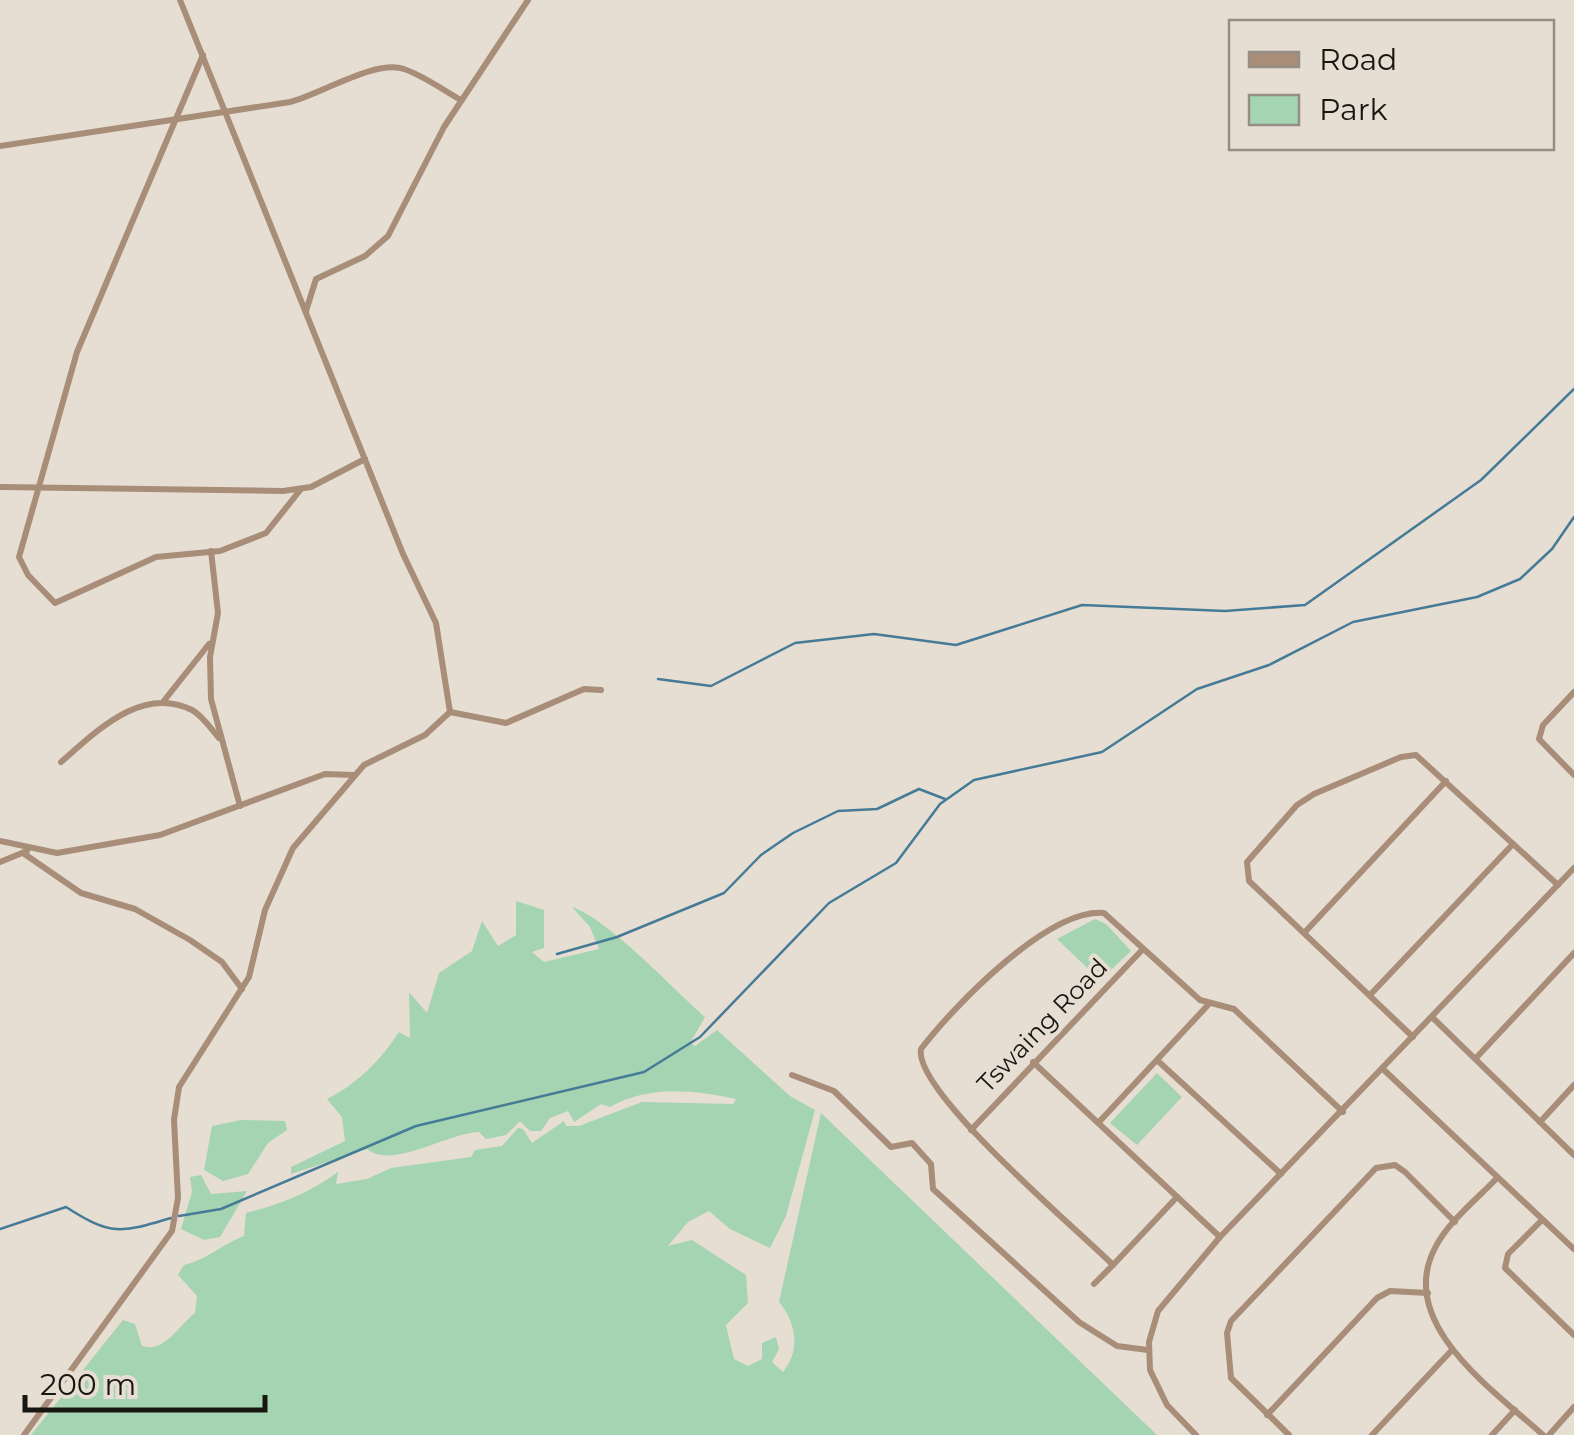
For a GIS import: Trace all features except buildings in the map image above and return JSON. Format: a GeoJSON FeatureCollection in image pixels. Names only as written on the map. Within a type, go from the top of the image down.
{"type":"FeatureCollection","features":[{"type":"Feature","properties":{"kind":"street"},"geometry":{"type":"LineString","coordinates":[[180,0],[365,459],[436,623],[450,712]]}},
{"type":"Feature","properties":{"kind":"street"},"geometry":{"type":"LineString","coordinates":[[306,312],[316,279],[365,256],[388,236],[461,100],[528,0]]}},
{"type":"Feature","properties":{"kind":"street"},"geometry":{"type":"LineString","coordinates":[[203,55],[77,352],[19,556],[28,575],[55,603],[156,556],[211,551],[266,533],[301,488]]}},
{"type":"Feature","properties":{"kind":"street"},"geometry":{"type":"LineString","coordinates":[[0,146],[322,94],[382,66],[403,68],[461,100]]}},
{"type":"Feature","properties":{"kind":"street"},"geometry":{"type":"LineString","coordinates":[[0,487],[40,484],[301,488],[365,459]]}},
{"type":"Feature","properties":{"kind":"street"},"geometry":{"type":"LineString","coordinates":[[211,551],[218,613],[211,699],[240,806]]}},
{"type":"Feature","properties":{"kind":"street"},"geometry":{"type":"LineString","coordinates":[[163,702],[213,639]]}},
{"type":"Feature","properties":{"kind":"street"},"geometry":{"type":"LineString","coordinates":[[450,712],[506,722],[584,689],[601,690]]}},
{"type":"Feature","properties":{"kind":"street"},"geometry":{"type":"LineString","coordinates":[[1574,692],[1543,724],[1540,738],[1574,775]]}},
{"type":"Feature","properties":{"kind":"street"},"geometry":{"type":"LineString","coordinates":[[61,762],[108,722],[135,708],[163,702],[194,710],[220,738]]}},
{"type":"Feature","properties":{"kind":"street"},"geometry":{"type":"LineString","coordinates":[[24,1435],[170,1235],[178,1198],[174,1120],[179,1088],[242,989],[258,950],[268,902],[294,848],[364,765],[425,735],[450,712]]}},
{"type":"Feature","properties":{"kind":"street"},"geometry":{"type":"LineString","coordinates":[[1413,1037],[1250,881],[1246,868],[1297,805],[1333,783],[1407,755],[1424,759],[1558,885]]}},
{"type":"Feature","properties":{"kind":"street"},"geometry":{"type":"LineString","coordinates":[[0,841],[26,851],[56,854],[160,834],[325,774],[354,775]]}},
{"type":"Feature","properties":{"kind":"street"},"geometry":{"type":"LineString","coordinates":[[1305,932],[1446,781]]}},
{"type":"Feature","properties":{"kind":"street"},"geometry":{"type":"LineString","coordinates":[[1371,994],[1514,844]]}},
{"type":"Feature","properties":{"kind":"street"},"geometry":{"type":"LineString","coordinates":[[26,851],[81,893],[134,908],[190,940],[222,962],[242,989]]}},
{"type":"Feature","properties":{"kind":"street"},"geometry":{"type":"LineString","coordinates":[[0,862],[26,851]]}},
{"type":"Feature","properties":{"kind":"street"},"geometry":{"type":"LineString","coordinates":[[1196,1435],[1157,1390],[1148,1350],[1158,1311],[1220,1237],[1574,868]]}},
{"type":"Feature","properties":{"kind":"street"},"geometry":{"type":"LineString","coordinates":[[1113,1265],[971,1130],[920,1064],[924,1044],[1016,950],[1088,913],[1108,914],[1208,1005],[1234,1009],[1343,1112]]}},
{"type":"Feature","properties":{"kind":"street","name":"Tswaing Road"},"geometry":{"type":"LineString","coordinates":[[971,1130],[1144,948]]}},
{"type":"Feature","properties":{"kind":"street"},"geometry":{"type":"LineString","coordinates":[[1476,1058],[1574,954]]}},
{"type":"Feature","properties":{"kind":"street"},"geometry":{"type":"LineString","coordinates":[[1099,1122],[1208,1005]]}},
{"type":"Feature","properties":{"kind":"street"},"geometry":{"type":"LineString","coordinates":[[1432,1017],[1574,1155]]}},
{"type":"Feature","properties":{"kind":"street"},"geometry":{"type":"LineString","coordinates":[[1158,1061],[1280,1174]]}},
{"type":"Feature","properties":{"kind":"street"},"geometry":{"type":"LineString","coordinates":[[1033,1062],[1220,1237]]}},
{"type":"Feature","properties":{"kind":"street"},"geometry":{"type":"LineString","coordinates":[[1384,1070],[1574,1249]]}},
{"type":"Feature","properties":{"kind":"street"},"geometry":{"type":"LineString","coordinates":[[792,1075],[834,1091],[891,1147],[912,1142],[931,1164],[932,1189],[1066,1312],[1110,1343],[1148,1350]]}},
{"type":"Feature","properties":{"kind":"street"},"geometry":{"type":"LineString","coordinates":[[1540,1122],[1574,1085]]}},
{"type":"Feature","properties":{"kind":"street"},"geometry":{"type":"LineString","coordinates":[[1290,1435],[1228,1373],[1228,1326],[1367,1174],[1395,1165],[1454,1222]]}},
{"type":"Feature","properties":{"kind":"street"},"geometry":{"type":"LineString","coordinates":[[1497,1178],[1454,1222],[1432,1252],[1429,1292],[1434,1326],[1452,1350],[1546,1435],[1574,1408]]}},
{"type":"Feature","properties":{"kind":"street"},"geometry":{"type":"LineString","coordinates":[[1094,1284],[1177,1197]]}},
{"type":"Feature","properties":{"kind":"street"},"geometry":{"type":"LineString","coordinates":[[1542,1220],[1508,1254],[1505,1268],[1574,1335]]}},
{"type":"Feature","properties":{"kind":"street"},"geometry":{"type":"LineString","coordinates":[[1267,1415],[1377,1298],[1390,1292],[1429,1292]]}},
{"type":"Feature","properties":{"kind":"street"},"geometry":{"type":"LineString","coordinates":[[1372,1435],[1452,1350]]}},
{"type":"Feature","properties":{"kind":"street"},"geometry":{"type":"LineString","coordinates":[[1492,1435],[1515,1410]]}},
{"type":"Feature","properties":{"kind":"green space"},"geometry":{"type":"Polygon","coordinates":[[[516,901],[544,910],[544,948],[532,952],[544,962],[599,949],[590,927],[572,907],[587,914],[621,939],[705,1017],[690,1043],[695,1046],[717,1030],[790,1096],[815,1110],[786,1216],[770,1248],[730,1229],[709,1211],[688,1222],[668,1246],[692,1240],[746,1275],[748,1303],[726,1325],[734,1359],[748,1366],[762,1359],[762,1343],[776,1337],[779,1349],[772,1362],[783,1372],[792,1355],[792,1327],[779,1302],[821,1113],[1157,1435],[31,1435],[123,1320],[135,1324],[142,1346],[150,1347],[164,1342],[195,1313],[197,1296],[178,1275],[184,1265],[244,1236],[246,1213],[294,1197],[338,1172],[336,1184],[367,1179],[391,1168],[471,1157],[475,1150],[502,1146],[518,1128],[532,1143],[564,1121],[566,1126],[579,1126],[642,1102],[733,1104],[736,1099],[704,1093],[656,1092],[610,1107],[601,1104],[574,1122],[568,1111],[550,1118],[541,1131],[530,1131],[520,1121],[506,1135],[486,1139],[479,1132],[466,1134],[391,1155],[367,1149],[291,1174],[291,1167],[345,1141],[342,1117],[327,1099],[368,1070],[399,1032],[410,1038],[409,992],[427,1013],[439,973],[472,951],[482,921],[498,946],[516,935],[516,901]]]}},
{"type":"Feature","properties":{"kind":"green space"},"geometry":{"type":"Polygon","coordinates":[[[1095,919],[1106,924],[1131,951],[1100,980],[1057,939],[1095,919]]]}},
{"type":"Feature","properties":{"kind":"green space"},"geometry":{"type":"Polygon","coordinates":[[[1157,1073],[1182,1097],[1137,1145],[1110,1123],[1157,1073]]]}},
{"type":"Feature","properties":{"kind":"green space"},"geometry":{"type":"Polygon","coordinates":[[[241,1120],[285,1121],[287,1130],[268,1143],[248,1174],[223,1181],[204,1170],[212,1126],[241,1120]]]}},
{"type":"Feature","properties":{"kind":"green space"},"geometry":{"type":"Polygon","coordinates":[[[201,1175],[211,1194],[247,1191],[220,1237],[204,1240],[181,1229],[192,1192],[190,1177],[201,1175]]]}},
{"type":"Feature","properties":{"kind":"waterway"},"geometry":{"type":"LineString","coordinates":[[658,679],[711,686],[795,643],[874,634],[956,645],[1082,605],[1225,611],[1305,605],[1481,480],[1574,389]]}},
{"type":"Feature","properties":{"kind":"waterway"},"geometry":{"type":"LineString","coordinates":[[179,1216],[221,1209],[416,1126],[644,1072],[700,1037],[829,903],[896,863],[940,804],[974,780],[1102,752],[1197,689],[1269,665],[1353,622],[1477,597],[1520,579],[1552,549],[1574,517]]}},
{"type":"Feature","properties":{"kind":"waterway"},"geometry":{"type":"LineString","coordinates":[[557,954],[617,937],[724,893],[761,855],[793,833],[838,811],[877,809],[919,789],[945,799]]}},
{"type":"Feature","properties":{"kind":"waterway"},"geometry":{"type":"LineString","coordinates":[[0,1229],[66,1207],[94,1223],[117,1229],[171,1218]]}}]}
